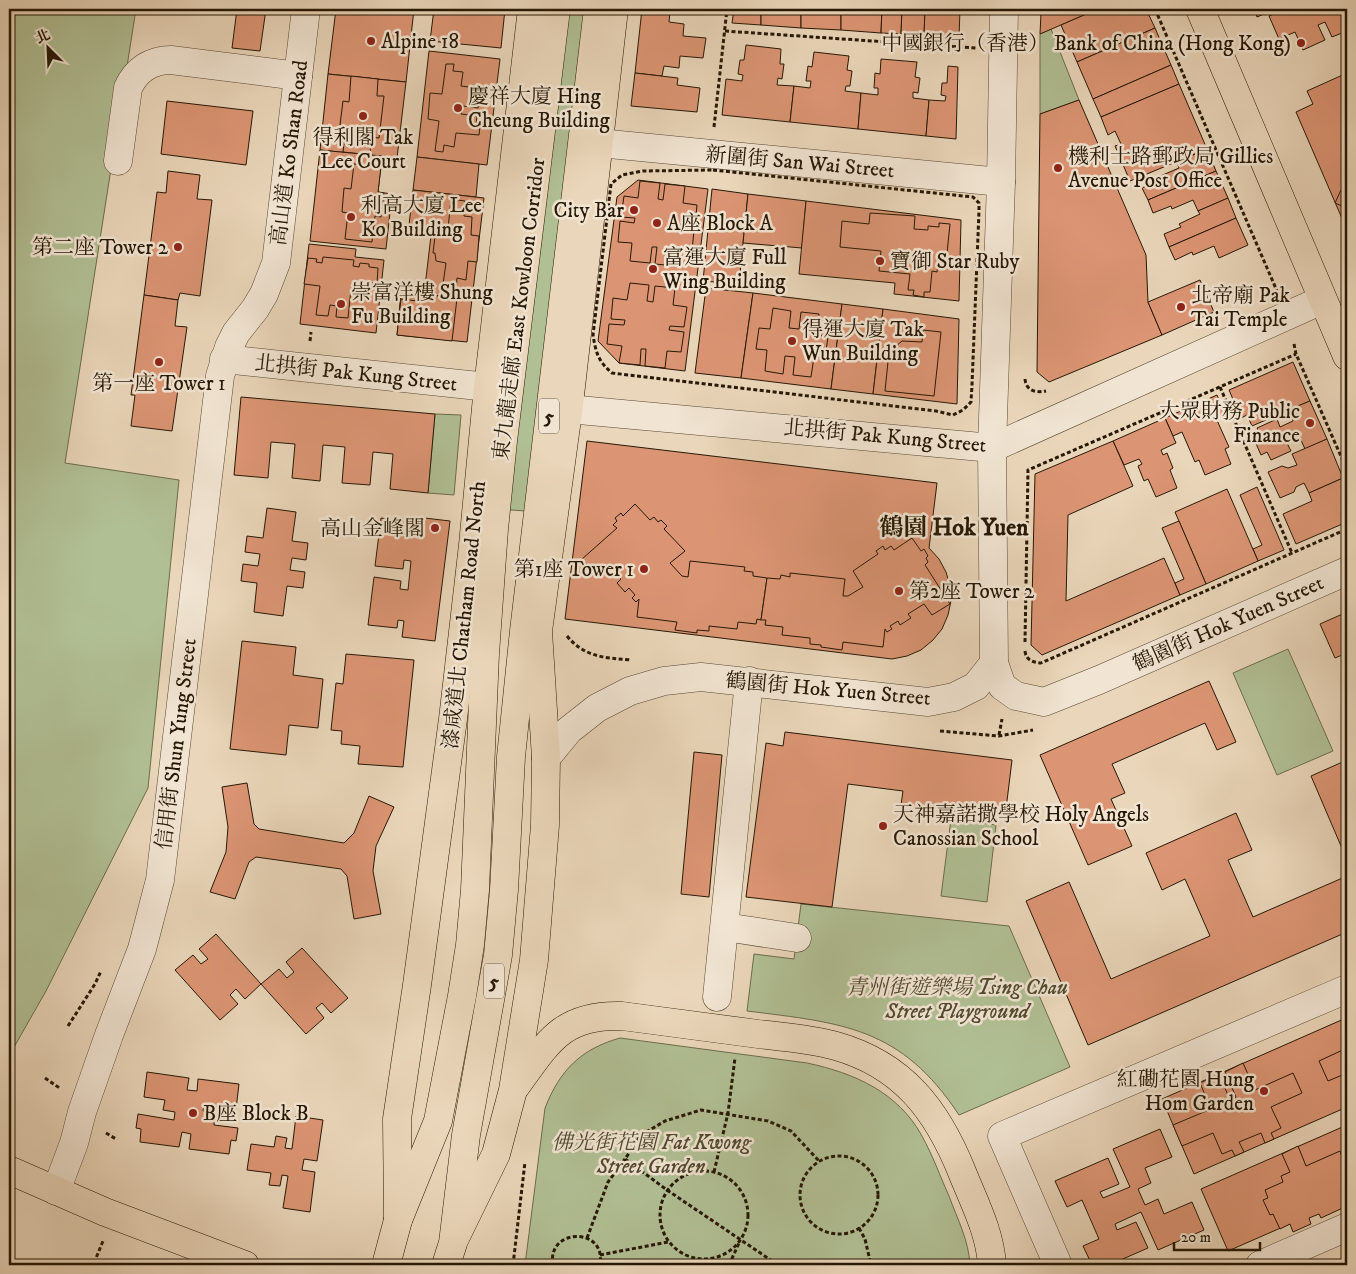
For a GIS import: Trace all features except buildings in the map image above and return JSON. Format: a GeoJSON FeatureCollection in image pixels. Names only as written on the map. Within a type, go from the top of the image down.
{"type":"FeatureCollection","features":[{"type":"Feature","properties":{"kind":"main road","name":"漆咸道北 Chatham Road North"},"geometry":{"type":"LineString","coordinates":[[398,1220],[397,1118],[453,719],[472,554],[488,388],[532,9]]}},
{"type":"Feature","properties":{"kind":"main road","name":"東九龍走廊 East Kowloon Corridor"},"geometry":{"type":"LineString","coordinates":[[478,820],[485,654],[494,529],[504,431],[556,9]]}},
{"type":"Feature","properties":{"kind":"main road","name":"東九龍走廊 East Kowloon Corridor"},"geometry":{"type":"LineString","coordinates":[[449,1254],[466,1135],[498,955],[504,890],[511,756],[529,582],[598,9]]}},
{"type":"Feature","properties":{"kind":"main road"},"geometry":{"type":"LineString","coordinates":[[449,1254],[496,1154],[513,1090],[534,960],[541,893],[546,758],[538,631],[568,409],[614,9]]}},
{"type":"Feature","properties":{"kind":"main road"},"geometry":{"type":"LineString","coordinates":[[1200,9],[1347,356]]}},
{"type":"Feature","properties":{"kind":"main road","name":"漆咸道北 Chatham Road North"},"geometry":{"type":"LineString","coordinates":[[386,1265],[398,1220],[438,1121],[470,945],[478,820]]}},
{"type":"Feature","properties":{"kind":"main road"},"geometry":{"type":"LineString","coordinates":[[513,1090],[552,1039],[565,1028],[590,1018],[606,1016],[622,1016],[810,1041],[854,1052],[874,1060],[892,1072],[908,1086],[932,1113],[953,1151],[983,1222],[992,1265]]}},
{"type":"Feature","properties":{"kind":"main road"},"geometry":{"type":"LineString","coordinates":[[9,1170],[105,1212],[245,1265]]}},
{"type":"Feature","properties":{"kind":"street","name":"高山道 Ko Shan Road"},"geometry":{"type":"LineString","coordinates":[[264,294],[276,263],[306,9]]}},
{"type":"Feature","properties":{"kind":"street"},"geometry":{"type":"LineString","coordinates":[[994,663],[992,448],[1001,182],[1004,9]]}},
{"type":"Feature","properties":{"kind":"street"},"geometry":{"type":"LineString","coordinates":[[118,160],[128,88],[132,78],[146,66],[162,60],[171,60],[298,76]]}},
{"type":"Feature","properties":{"kind":"street","name":"新圍街 San Wai Street"},"geometry":{"type":"LineString","coordinates":[[598,143],[1001,182]]}},
{"type":"Feature","properties":{"kind":"street","name":"信用街 Shun Yung Street"},"geometry":{"type":"LineString","coordinates":[[56,1191],[74,1143],[82,1112],[108,1035],[142,949],[160,880],[220,376],[224,359],[236,333],[264,294]]}},
{"type":"Feature","properties":{"kind":"street","name":"北拱街 Pak Kung Street"},"geometry":{"type":"LineString","coordinates":[[568,409],[992,448],[1322,300]]}},
{"type":"Feature","properties":{"kind":"street","name":"北拱街 Pak Kung Street"},"geometry":{"type":"LineString","coordinates":[[224,359],[488,388]]}},
{"type":"Feature","properties":{"kind":"street","name":"鶴園街 Hok Yuen Street"},"geometry":{"type":"LineString","coordinates":[[994,663],[1002,686],[1016,696],[1044,702],[1099,680],[1347,571]]}},
{"type":"Feature","properties":{"kind":"street","name":"鶴園街 Hok Yuen Street"},"geometry":{"type":"LineString","coordinates":[[546,758],[569,730],[597,708],[630,691],[664,680],[700,677],[749,681],[928,702],[954,697],[976,686],[994,663]]}},
{"type":"Feature","properties":{"kind":"street"},"geometry":{"type":"LineString","coordinates":[[717,997],[749,681]]}},
{"type":"Feature","properties":{"kind":"street"},"geometry":{"type":"LineString","coordinates":[[725,927],[797,938]]}},
{"type":"Feature","properties":{"kind":"street"},"geometry":{"type":"LineString","coordinates":[[1058,1265],[1002,1136],[1347,989]]}},
{"type":"Feature","properties":{"kind":"street"},"geometry":{"type":"LineString","coordinates":[[1260,1265],[1346,1231]]}},
{"type":"Feature","properties":{"kind":"path"},"geometry":{"type":"LineString","coordinates":[[714,130],[727,9]]}},
{"type":"Feature","properties":{"kind":"path"},"geometry":{"type":"LineString","coordinates":[[1155,9],[1278,292],[1269,296]]}},
{"type":"Feature","properties":{"kind":"path"},"geometry":{"type":"LineString","coordinates":[[725,31],[982,48]]}},
{"type":"Feature","properties":{"kind":"path"},"geometry":{"type":"LineString","coordinates":[[713,170],[973,197],[979,203],[980,211],[971,402],[963,410],[953,415],[926,410],[612,373],[603,365],[596,352],[593,335],[611,184],[622,175],[642,171],[713,170]]}},
{"type":"Feature","properties":{"kind":"path"},"geometry":{"type":"LineString","coordinates":[[1347,470],[1296,354],[1028,470],[1025,654],[1033,662],[1041,663],[1347,529]]}},
{"type":"Feature","properties":{"kind":"path"},"geometry":{"type":"LineString","coordinates":[[1025,373],[1025,383],[1030,390],[1037,392],[1047,391]]}},
{"type":"Feature","properties":{"kind":"path"},"geometry":{"type":"LineString","coordinates":[[1220,386],[1292,553]]}},
{"type":"Feature","properties":{"kind":"path"},"geometry":{"type":"LineString","coordinates":[[565,634],[574,644],[588,654],[613,659],[639,660]]}},
{"type":"Feature","properties":{"kind":"path"},"geometry":{"type":"LineString","coordinates":[[999,736],[1002,715]]}},
{"type":"Feature","properties":{"kind":"path"},"geometry":{"type":"LineString","coordinates":[[714,1172],[728,1114],[735,1057]]}},
{"type":"Feature","properties":{"kind":"path"},"geometry":{"type":"LineString","coordinates":[[587,1238],[608,1182],[641,1135],[665,1121],[701,1110],[768,1121],[791,1131],[820,1161]]}},
{"type":"Feature","properties":{"kind":"path"},"geometry":{"type":"LineString","coordinates":[[832,1157],[846,1157],[858,1161],[869,1170],[876,1182],[878,1194],[876,1208],[869,1219],[859,1228],[848,1233],[835,1234],[823,1231],[813,1225],[805,1215],[800,1204],[800,1191],[803,1180],[810,1169],[820,1161],[832,1157]]}},
{"type":"Feature","properties":{"kind":"path"},"geometry":{"type":"LineString","coordinates":[[625,1159],[667,1190],[778,1265]]}},
{"type":"Feature","properties":{"kind":"path"},"geometry":{"type":"LineString","coordinates":[[513,1265],[525,1160]]}},
{"type":"Feature","properties":{"kind":"path"},"geometry":{"type":"LineString","coordinates":[[729,1265],[741,1241],[748,1223],[748,1204],[736,1183],[726,1176],[714,1172],[700,1171],[688,1174],[676,1181],[667,1190],[661,1203],[659,1216],[662,1230],[668,1242],[678,1252],[691,1258],[705,1260],[731,1251],[741,1241]]}},
{"type":"Feature","properties":{"kind":"path"},"geometry":{"type":"LineString","coordinates":[[859,1228],[865,1239],[871,1265]]}},
{"type":"Feature","properties":{"kind":"path"},"geometry":{"type":"LineString","coordinates":[[554,1265],[553,1253],[563,1240],[579,1236],[593,1242],[600,1255],[600,1265]]}},
{"type":"Feature","properties":{"kind":"path"},"geometry":{"type":"LineString","coordinates":[[600,1255],[668,1242]]}},
{"type":"Feature","properties":{"kind":"green space"},"geometry":{"type":"Polygon","coordinates":[[[9,9],[136,9],[65,463],[179,480],[148,788],[46,991],[9,1056],[9,9]]]}},
{"type":"Feature","properties":{"kind":"green space"},"geometry":{"type":"Polygon","coordinates":[[[558,9],[586,9],[525,511],[498,509],[558,9]]]}},
{"type":"Feature","properties":{"kind":"green space"},"geometry":{"type":"Polygon","coordinates":[[[1051,29],[1079,100],[1040,114],[1040,34],[1051,29]]]}},
{"type":"Feature","properties":{"kind":"green space"},"geometry":{"type":"Polygon","coordinates":[[[435,414],[461,415],[454,495],[428,493],[435,414]]]}},
{"type":"Feature","properties":{"kind":"green space"},"geometry":{"type":"Polygon","coordinates":[[[1288,649],[1333,751],[1277,775],[1233,673],[1288,649]]]}},
{"type":"Feature","properties":{"kind":"green space"},"geometry":{"type":"Polygon","coordinates":[[[951,819],[996,825],[987,902],[941,896],[951,819]]]}},
{"type":"Feature","properties":{"kind":"green space","name":"青州街遊樂場 Tsing Chau Street Playground"},"geometry":{"type":"Polygon","coordinates":[[[801,904],[1009,926],[1070,1067],[959,1115],[937,1086],[915,1063],[892,1047],[867,1034],[812,1020],[747,1011],[754,954],[794,959],[801,904]]]}},
{"type":"Feature","properties":{"kind":"green space","name":"佛光街花園 Fat Kwong Street Garden"},"geometry":{"type":"Polygon","coordinates":[[[620,1038],[807,1063],[841,1072],[858,1079],[887,1096],[901,1107],[912,1121],[930,1151],[962,1230],[970,1265],[525,1265],[545,1108],[565,1072],[574,1063],[594,1048],[620,1038]]]}},
{"type":"Feature","properties":{"kind":"place","name":"Alpine 18"},"geometry":{"type":"Point","coordinates":[371,41]}},
{"type":"Feature","properties":{"kind":"place","name":"中國銀行（香港） Bank of China (Hong Kong)"},"geometry":{"type":"Point","coordinates":[1301,43]}},
{"type":"Feature","properties":{"kind":"place","name":"慶祥大廈 Hing Cheung Building"},"geometry":{"type":"Point","coordinates":[458,108]}},
{"type":"Feature","properties":{"kind":"place","name":"得利閣 Tak Lee Court"},"geometry":{"type":"Point","coordinates":[363,116]}},
{"type":"Feature","properties":{"kind":"place","name":"機利士路郵政局 Gillies Avenue Post Office"},"geometry":{"type":"Point","coordinates":[1058,168]}},
{"type":"Feature","properties":{"kind":"place","name":"City Bar"},"geometry":{"type":"Point","coordinates":[634,210]}},
{"type":"Feature","properties":{"kind":"place","name":"利高大廈 Lee Ko Building"},"geometry":{"type":"Point","coordinates":[351,217]}},
{"type":"Feature","properties":{"kind":"place","name":"A座 Block A"},"geometry":{"type":"Point","coordinates":[657,223]}},
{"type":"Feature","properties":{"kind":"place","name":"第二座 Tower 2"},"geometry":{"type":"Point","coordinates":[178,247]}},
{"type":"Feature","properties":{"kind":"place","name":"寶御 Star Ruby"},"geometry":{"type":"Point","coordinates":[880,261]}},
{"type":"Feature","properties":{"kind":"place","name":"富運大廈 Full Wing Building"},"geometry":{"type":"Point","coordinates":[653,269]}},
{"type":"Feature","properties":{"kind":"place","name":"崇富洋樓 Shung Fu Building"},"geometry":{"type":"Point","coordinates":[341,304]}},
{"type":"Feature","properties":{"kind":"place","name":"北帝廟 Pak Tai Temple"},"geometry":{"type":"Point","coordinates":[1181,307]}},
{"type":"Feature","properties":{"kind":"place","name":"得運大廈 Tak Wun Building"},"geometry":{"type":"Point","coordinates":[792,341]}},
{"type":"Feature","properties":{"kind":"place","name":"第一座 Tower 1"},"geometry":{"type":"Point","coordinates":[159,362]}},
{"type":"Feature","properties":{"kind":"place","name":"大眾財務 Public Finance"},"geometry":{"type":"Point","coordinates":[1310,423]}},
{"type":"Feature","properties":{"kind":"place","name":"高山金峰閣"},"geometry":{"type":"Point","coordinates":[435,528]}},
{"type":"Feature","properties":{"kind":"place","name":"第1座 Tower 1"},"geometry":{"type":"Point","coordinates":[644,569]}},
{"type":"Feature","properties":{"kind":"place","name":"第2座 Tower 2"},"geometry":{"type":"Point","coordinates":[899,591]}},
{"type":"Feature","properties":{"kind":"place","name":"天神嘉諾撒學校 Holy Angels Canossian School"},"geometry":{"type":"Point","coordinates":[883,826]}},
{"type":"Feature","properties":{"kind":"place","name":"紅磡花園 Hung Hom Garden"},"geometry":{"type":"Point","coordinates":[1264,1091]}},
{"type":"Feature","properties":{"kind":"place","name":"B座 Block B"},"geometry":{"type":"Point","coordinates":[193,1113]}},
{"type":"Feature","properties":{"kind":"district","name":"鶴園 Hok Yuen"},"geometry":{"type":"Point","coordinates":[954,527]}}]}
